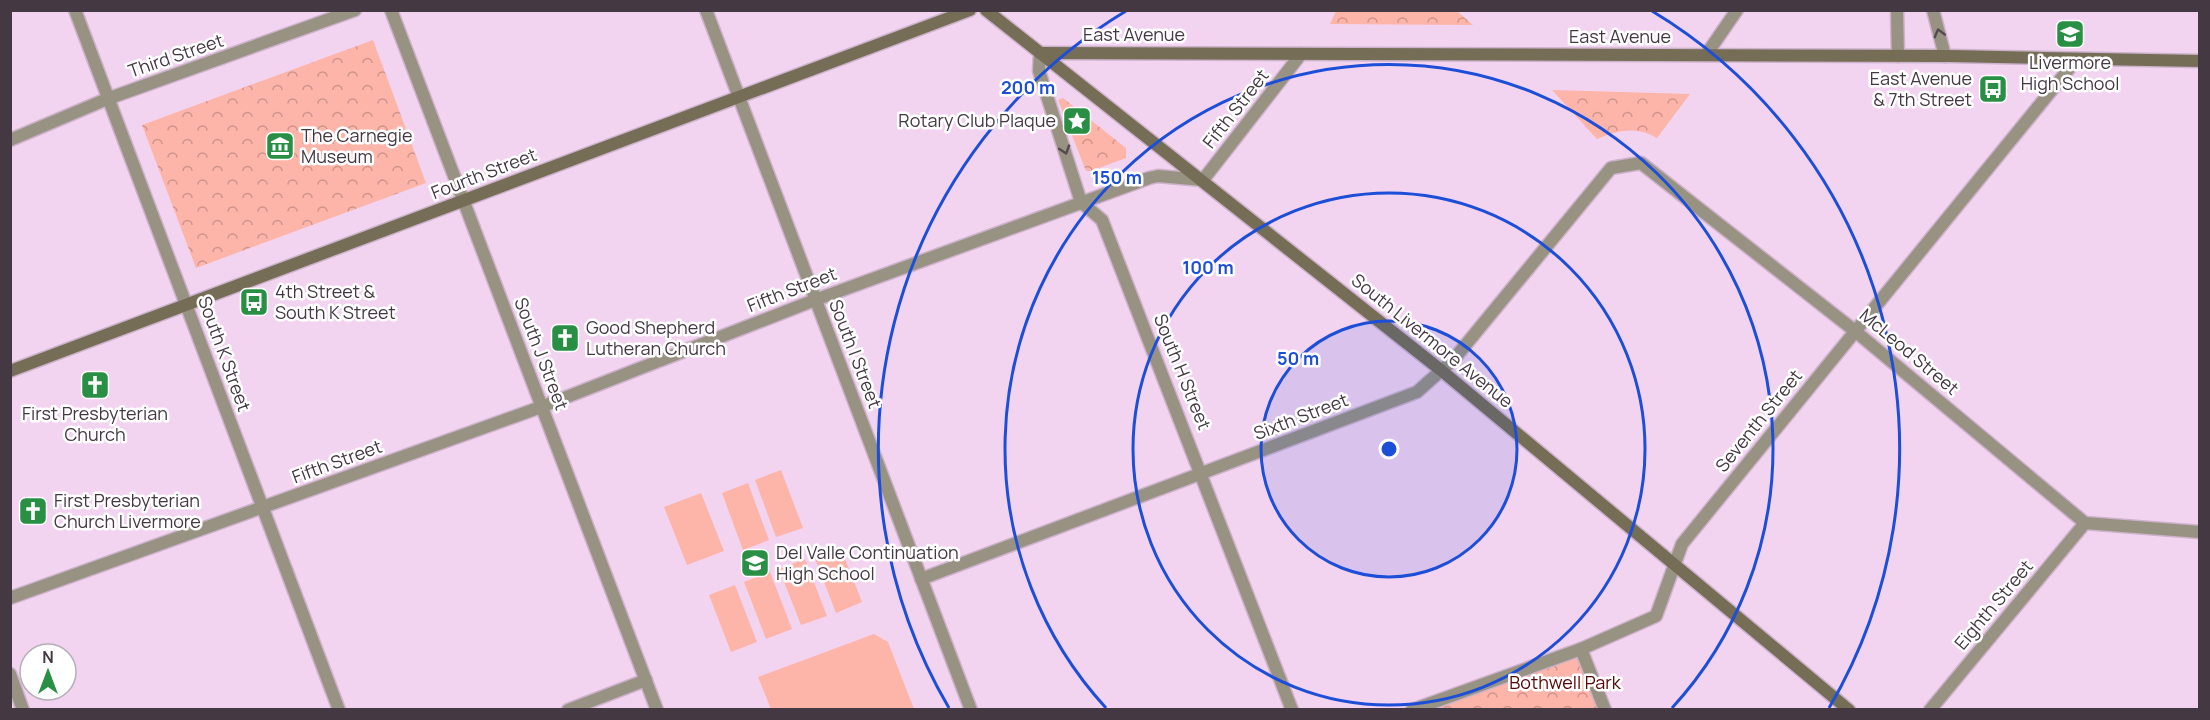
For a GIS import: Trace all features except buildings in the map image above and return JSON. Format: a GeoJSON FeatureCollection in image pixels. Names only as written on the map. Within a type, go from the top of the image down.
{"type":"FeatureCollection","features":[{"type":"Feature","properties":{"kind":"main road","name":"Fourth Street"},"geometry":{"type":"LineString","coordinates":[[10,371],[970,10]]}},
{"type":"Feature","properties":{"kind":"main road","name":"South Livermore Avenue"},"geometry":{"type":"LineString","coordinates":[[986,10],[1442,371],[1849,710]]}},
{"type":"Feature","properties":{"kind":"main road","name":"East Avenue"},"geometry":{"type":"LineString","coordinates":[[1040,53],[1946,56],[2199,61]]}},
{"type":"Feature","properties":{"kind":"street","name":"South K Street"},"geometry":{"type":"LineString","coordinates":[[75,10],[339,710]]}},
{"type":"Feature","properties":{"kind":"street","name":"Third Street"},"geometry":{"type":"LineString","coordinates":[[10,140],[107,99],[355,10]]}},
{"type":"Feature","properties":{"kind":"street","name":"South J Street"},"geometry":{"type":"LineString","coordinates":[[392,10],[657,710]]}},
{"type":"Feature","properties":{"kind":"street","name":"South I Street"},"geometry":{"type":"LineString","coordinates":[[706,10],[970,710]]}},
{"type":"Feature","properties":{"kind":"street"},"geometry":{"type":"LineString","coordinates":[[1706,55],[1737,10]]}},
{"type":"Feature","properties":{"kind":"street"},"geometry":{"type":"LineString","coordinates":[[1897,10],[1898,56]]}},
{"type":"Feature","properties":{"kind":"street"},"geometry":{"type":"LineString","coordinates":[[1933,10],[1946,56]]}},
{"type":"Feature","properties":{"kind":"street","name":"South H Street"},"geometry":{"type":"LineString","coordinates":[[1040,53],[1039,70],[1081,202],[1102,220],[1292,710]]}},
{"type":"Feature","properties":{"kind":"street","name":"Fifth Street"},"geometry":{"type":"LineString","coordinates":[[10,598],[542,407],[815,300],[1081,202],[1158,176],[1203,180],[1301,54]]}},
{"type":"Feature","properties":{"kind":"street","name":"Seventh Street"},"geometry":{"type":"LineString","coordinates":[[1412,710],[1581,649],[1656,616],[1682,544],[2077,59]]}},
{"type":"Feature","properties":{"kind":"street","name":"McLeod Street"},"geometry":{"type":"LineString","coordinates":[[1611,168],[1641,162],[1856,331],[2085,523]]}},
{"type":"Feature","properties":{"kind":"street","name":"Sixth Street"},"geometry":{"type":"LineString","coordinates":[[921,579],[1417,392],[1442,371],[1611,168]]}},
{"type":"Feature","properties":{"kind":"street"},"geometry":{"type":"LineString","coordinates":[[2085,523],[2199,531]]}},
{"type":"Feature","properties":{"kind":"street","name":"Eighth Street"},"geometry":{"type":"LineString","coordinates":[[1930,710],[2085,523]]}},
{"type":"Feature","properties":{"kind":"street"},"geometry":{"type":"LineString","coordinates":[[1581,649],[1605,710]]}},
{"type":"Feature","properties":{"kind":"street"},"geometry":{"type":"LineString","coordinates":[[10,674],[23,710]]}},
{"type":"Feature","properties":{"kind":"street"},"geometry":{"type":"LineString","coordinates":[[568,710],[646,680]]}},
{"type":"Feature","properties":{"kind":"green space"},"geometry":{"type":"Polygon","coordinates":[[[1336,11],[1457,11],[1473,25],[1330,24],[1336,11]]]}},
{"type":"Feature","properties":{"kind":"green space"},"geometry":{"type":"Polygon","coordinates":[[[373,40],[426,183],[196,268],[142,125],[373,40]]]}},
{"type":"Feature","properties":{"kind":"green space"},"geometry":{"type":"Polygon","coordinates":[[[1552,90],[1690,94],[1657,138],[1642,132],[1627,131],[1597,139],[1552,90]]]}},
{"type":"Feature","properties":{"kind":"green space"},"geometry":{"type":"Polygon","coordinates":[[[1063,98],[1126,148],[1126,158],[1086,171],[1058,100],[1063,98]]]}},
{"type":"Feature","properties":{"kind":"green space"},"geometry":{"type":"Polygon","coordinates":[[[781,470],[803,528],[776,537],[755,480],[781,470]]]}},
{"type":"Feature","properties":{"kind":"green space"},"geometry":{"type":"Polygon","coordinates":[[[748,483],[769,540],[743,550],[722,493],[748,483]]]}},
{"type":"Feature","properties":{"kind":"green space"},"geometry":{"type":"Polygon","coordinates":[[[701,493],[724,551],[687,565],[664,507],[701,493]]]}},
{"type":"Feature","properties":{"kind":"green space"},"geometry":{"type":"Polygon","coordinates":[[[840,546],[862,602],[836,613],[814,556],[840,546]]]}},
{"type":"Feature","properties":{"kind":"green space"},"geometry":{"type":"Polygon","coordinates":[[[805,559],[827,616],[801,625],[779,569],[805,559]]]}},
{"type":"Feature","properties":{"kind":"green space"},"geometry":{"type":"Polygon","coordinates":[[[770,572],[792,629],[766,639],[744,582],[770,572]]]}},
{"type":"Feature","properties":{"kind":"green space"},"geometry":{"type":"Polygon","coordinates":[[[735,585],[757,642],[731,652],[709,595],[735,585]]]}},
{"type":"Feature","properties":{"kind":"green space"},"geometry":{"type":"Polygon","coordinates":[[[874,634],[888,642],[914,709],[771,709],[758,677],[874,634]]]}},
{"type":"Feature","properties":{"kind":"green space","name":"Bothwell Park"},"geometry":{"type":"Polygon","coordinates":[[[1581,649],[1605,710],[1412,710],[1581,649]]]}},
{"type":"Feature","properties":{"kind":"place","name":"Livermore High School"},"geometry":{"type":"Point","coordinates":[2070,34]}},
{"type":"Feature","properties":{"kind":"place","name":"East Avenue & 7th Street"},"geometry":{"type":"Point","coordinates":[1993,89]}},
{"type":"Feature","properties":{"kind":"place","name":"Rotary Club Plaque"},"geometry":{"type":"Point","coordinates":[1077,121]}},
{"type":"Feature","properties":{"kind":"place","name":"The Carnegie Museum"},"geometry":{"type":"Point","coordinates":[280,146]}},
{"type":"Feature","properties":{"kind":"place","name":"4th Street & South K Street"},"geometry":{"type":"Point","coordinates":[254,302]}},
{"type":"Feature","properties":{"kind":"place","name":"Good Shepherd Lutheran Church"},"geometry":{"type":"Point","coordinates":[565,338]}},
{"type":"Feature","properties":{"kind":"place","name":"First Presbyterian Church"},"geometry":{"type":"Point","coordinates":[95,385]}},
{"type":"Feature","properties":{"kind":"place","name":"First Presbyterian Church Livermore"},"geometry":{"type":"Point","coordinates":[33,511]}},
{"type":"Feature","properties":{"kind":"place","name":"Del Valle Continuation High School"},"geometry":{"type":"Point","coordinates":[755,563]}}]}
